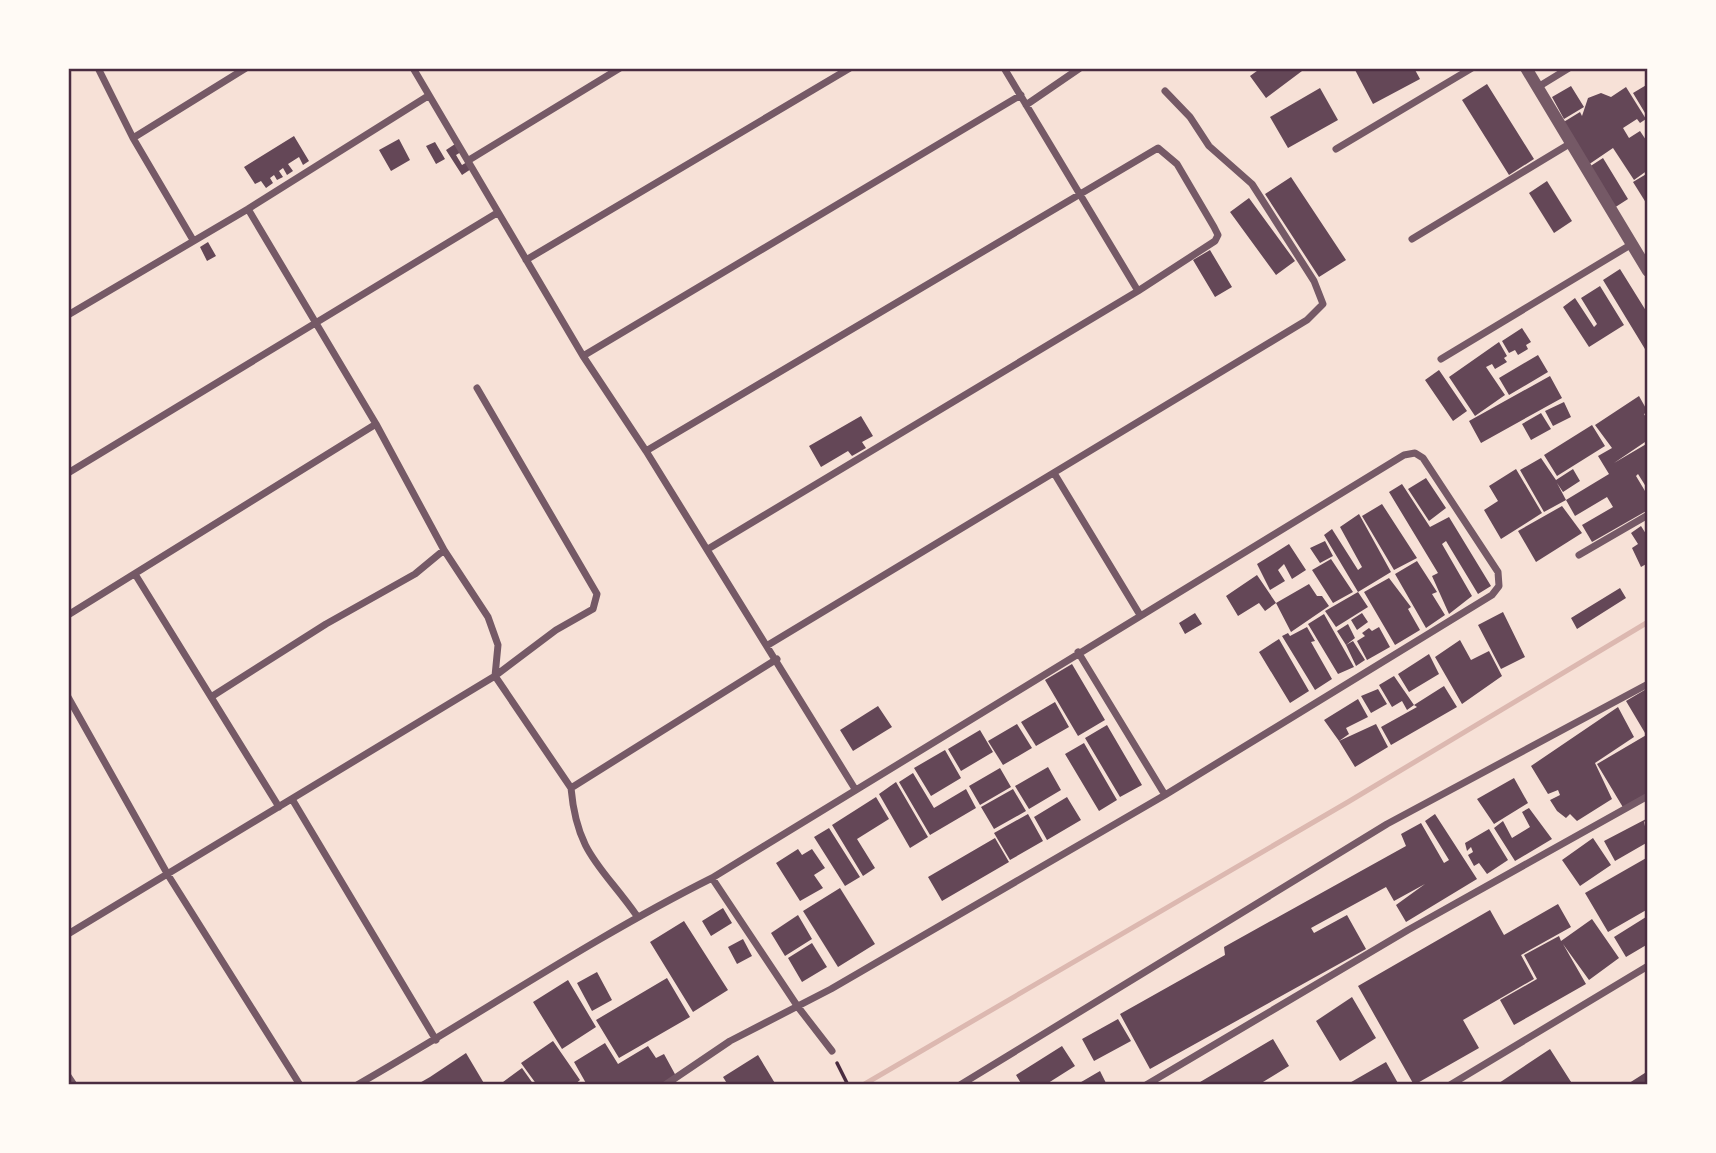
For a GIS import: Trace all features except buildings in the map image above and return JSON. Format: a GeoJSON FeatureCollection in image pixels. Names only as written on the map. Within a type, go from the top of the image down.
{"type":"FeatureCollection","features":[{"type":"Feature","properties":{"kind":"street"},"geometry":{"type":"LineString","coordinates":[[98,68],[133,138],[193,240]]}},
{"type":"Feature","properties":{"kind":"street"},"geometry":{"type":"LineString","coordinates":[[133,138],[246,68]]}},
{"type":"Feature","properties":{"kind":"street"},"geometry":{"type":"LineString","coordinates":[[413,68],[583,356],[708,549],[855,789]]}},
{"type":"Feature","properties":{"kind":"street"},"geometry":{"type":"LineString","coordinates":[[468,160],[620,68]]}},
{"type":"Feature","properties":{"kind":"street"},"geometry":{"type":"LineString","coordinates":[[526,260],[850,68]]}},
{"type":"Feature","properties":{"kind":"street"},"geometry":{"type":"LineString","coordinates":[[1004,68],[1138,291]]}},
{"type":"Feature","properties":{"kind":"street"},"geometry":{"type":"LineString","coordinates":[[1027,105],[1080,68]]}},
{"type":"Feature","properties":{"kind":"street"},"geometry":{"type":"LineString","coordinates":[[1336,149],[1472,68]]}},
{"type":"Feature","properties":{"kind":"street"},"geometry":{"type":"LineString","coordinates":[[1527,68],[1648,271]]}},
{"type":"Feature","properties":{"kind":"street"},"geometry":{"type":"LineString","coordinates":[[1538,87],[1569,68]]}},
{"type":"Feature","properties":{"kind":"street"},"geometry":{"type":"LineString","coordinates":[[768,645],[1307,320],[1323,304],[1309,272],[1252,184],[1209,146],[1190,117],[1166,92]]}},
{"type":"Feature","properties":{"kind":"street"},"geometry":{"type":"LineString","coordinates":[[583,356],[1021,95]]}},
{"type":"Feature","properties":{"kind":"street"},"geometry":{"type":"LineString","coordinates":[[68,315],[248,209],[428,96]]}},
{"type":"Feature","properties":{"kind":"street"},"geometry":{"type":"LineString","coordinates":[[1412,239],[1571,143]]}},
{"type":"Feature","properties":{"kind":"street"},"geometry":{"type":"LineString","coordinates":[[646,451],[1158,148],[1177,164],[1218,235],[1215,241],[1138,291],[708,549]]}},
{"type":"Feature","properties":{"kind":"street"},"geometry":{"type":"LineString","coordinates":[[248,209],[376,424],[444,551],[488,617],[498,645],[495,676],[571,788],[573,810],[585,849],[637,916]]}},
{"type":"Feature","properties":{"kind":"street"},"geometry":{"type":"LineString","coordinates":[[68,473],[497,213]]}},
{"type":"Feature","properties":{"kind":"street"},"geometry":{"type":"LineString","coordinates":[[1441,359],[1632,244]]}},
{"type":"Feature","properties":{"kind":"street"},"geometry":{"type":"LineString","coordinates":[[69,933],[495,676],[556,630],[593,609],[597,594],[477,388]]}},
{"type":"Feature","properties":{"kind":"street"},"geometry":{"type":"LineString","coordinates":[[68,615],[376,424]]}},
{"type":"Feature","properties":{"kind":"street"},"geometry":{"type":"LineString","coordinates":[[357,1085],[436,1040],[637,916],[712,878],[1397,458],[1415,453],[1423,458],[1497,572],[1499,586],[1480,602],[1165,795],[798,1007],[730,1041],[665,1085]]}},
{"type":"Feature","properties":{"kind":"street"},"geometry":{"type":"LineString","coordinates":[[1054,473],[1140,615]]}},
{"type":"Feature","properties":{"kind":"street"},"geometry":{"type":"LineString","coordinates":[[1579,555],[1648,515]]}},
{"type":"Feature","properties":{"kind":"street"},"geometry":{"type":"LineString","coordinates":[[211,697],[326,624],[415,574],[444,551]]}},
{"type":"Feature","properties":{"kind":"street"},"geometry":{"type":"LineString","coordinates":[[135,574],[279,807]]}},
{"type":"Feature","properties":{"kind":"street"},"geometry":{"type":"LineString","coordinates":[[1078,652],[1165,795]]}},
{"type":"Feature","properties":{"kind":"street"},"geometry":{"type":"LineString","coordinates":[[571,788],[777,659]]}},
{"type":"Feature","properties":{"kind":"street"},"geometry":{"type":"LineString","coordinates":[[960,1085],[1387,824],[1648,684]]}},
{"type":"Feature","properties":{"kind":"street"},"geometry":{"type":"LineString","coordinates":[[68,697],[168,875],[300,1085]]}},
{"type":"Feature","properties":{"kind":"street"},"geometry":{"type":"LineString","coordinates":[[1146,1085],[1420,923],[1648,796]]}},
{"type":"Feature","properties":{"kind":"street"},"geometry":{"type":"LineString","coordinates":[[292,799],[436,1040]]}},
{"type":"Feature","properties":{"kind":"street"},"geometry":{"type":"LineString","coordinates":[[712,878],[798,1007],[832,1051]]}},
{"type":"Feature","properties":{"kind":"street"},"geometry":{"type":"LineString","coordinates":[[1450,1085],[1648,966]]}},
{"type":"Feature","properties":{"kind":"street"},"geometry":{"type":"LineString","coordinates":[[68,1076],[74,1085]]}},
{"type":"Feature","properties":{"kind":"path"},"geometry":{"type":"LineString","coordinates":[[832,1051],[846,1082]]}},
{"type":"Feature","properties":{"kind":"waterway"},"geometry":{"type":"LineString","coordinates":[[863,1085],[1348,802],[1648,622]]}}]}
